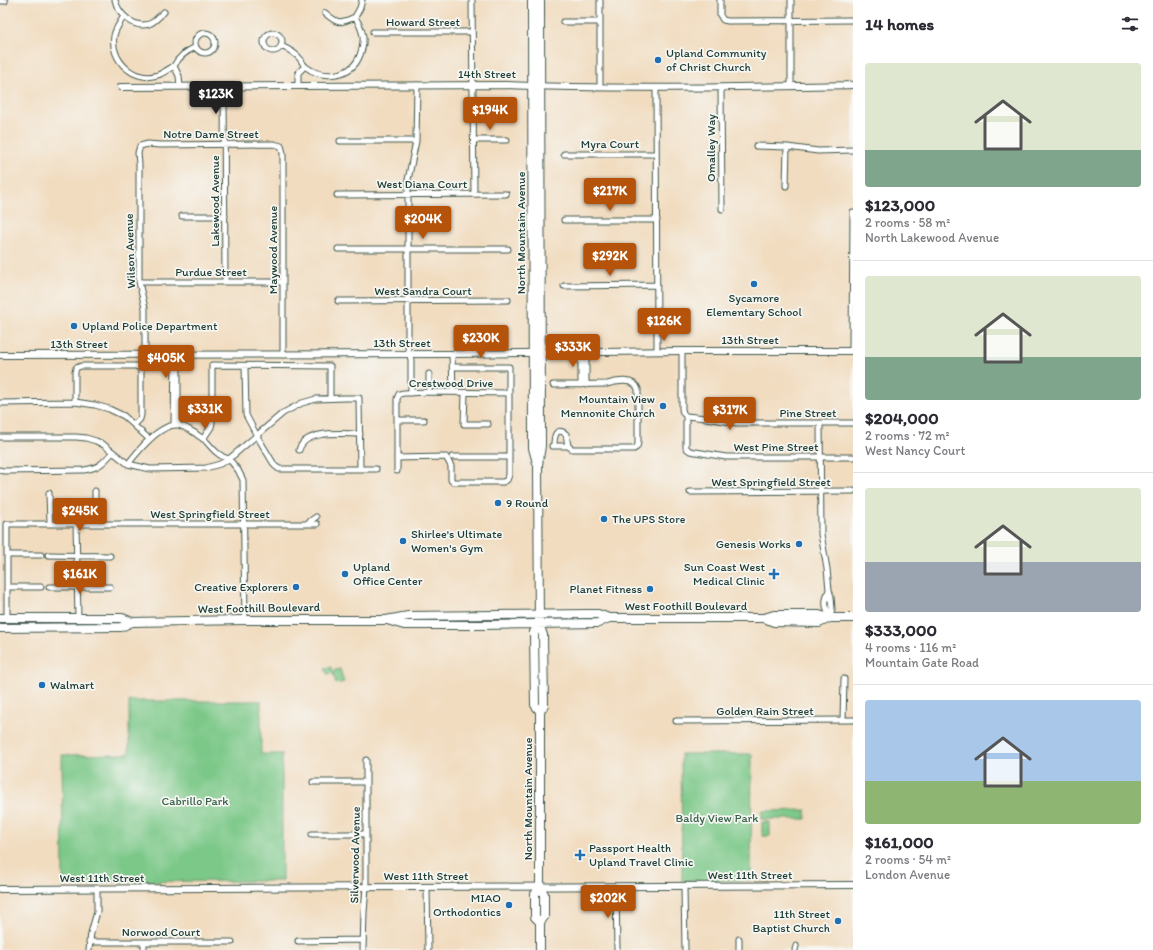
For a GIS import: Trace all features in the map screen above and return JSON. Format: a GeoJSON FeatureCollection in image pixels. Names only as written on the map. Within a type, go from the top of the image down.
{"type":"FeatureCollection","features":[{"type":"Feature","properties":{"kind":"main road","name":"North Mountain Avenue"},"geometry":{"type":"LineString","coordinates":[[532,0],[536,86],[537,353],[541,446],[538,465],[539,624],[543,635],[544,705],[540,711],[540,887],[544,894],[544,917],[540,922],[540,950]]}},
{"type":"Feature","properties":{"kind":"main road","name":"North Mountain Avenue"},"geometry":{"type":"LineString","coordinates":[[536,86],[540,0]]}},
{"type":"Feature","properties":{"kind":"main road","name":"West Foothill Boulevard"},"geometry":{"type":"LineString","coordinates":[[3,623],[40,618],[122,618],[132,622],[386,620],[408,616],[539,614],[598,614],[609,618],[764,618],[774,615],[819,615],[830,618],[853,618]]}},
{"type":"Feature","properties":{"kind":"main road"},"geometry":{"type":"LineString","coordinates":[[90,627],[92,623],[95,622],[112,621],[118,618]]}},
{"type":"Feature","properties":{"kind":"main road","name":"West Foothill Boulevard"},"geometry":{"type":"LineString","coordinates":[[386,620],[404,625],[539,624],[598,623],[609,618]]}},
{"type":"Feature","properties":{"kind":"main road","name":"West Foothill Boulevard"},"geometry":{"type":"LineString","coordinates":[[3,623],[122,627],[132,622]]}},
{"type":"Feature","properties":{"kind":"street"},"geometry":{"type":"LineString","coordinates":[[115,0],[118,8],[124,16],[134,23],[142,25],[153,22],[164,12]]}},
{"type":"Feature","properties":{"kind":"street"},"geometry":{"type":"LineString","coordinates":[[326,13],[334,21],[339,23],[346,21],[355,17],[362,0]]}},
{"type":"Feature","properties":{"kind":"street"},"geometry":{"type":"LineString","coordinates":[[472,0],[474,194]]}},
{"type":"Feature","properties":{"kind":"street"},"geometry":{"type":"LineString","coordinates":[[600,0],[600,87]]}},
{"type":"Feature","properties":{"kind":"street"},"geometry":{"type":"LineString","coordinates":[[720,0],[720,15],[723,20],[728,21],[853,20]]}},
{"type":"Feature","properties":{"kind":"street"},"geometry":{"type":"LineString","coordinates":[[791,0],[791,86]]}},
{"type":"Feature","properties":{"kind":"street"},"geometry":{"type":"LineString","coordinates":[[124,16],[116,28],[114,41],[116,54],[122,65],[135,74],[142,76],[157,75],[174,66],[183,54],[196,47]]}},
{"type":"Feature","properties":{"kind":"street"},"geometry":{"type":"LineString","coordinates":[[281,46],[292,52],[305,66],[316,73],[325,75],[344,72],[359,58],[363,47],[364,39],[362,31],[355,17]]}},
{"type":"Feature","properties":{"kind":"street"},"geometry":{"type":"LineString","coordinates":[[563,22],[600,22]]}},
{"type":"Feature","properties":{"kind":"street","name":"Howard Street"},"geometry":{"type":"LineString","coordinates":[[373,32],[472,32]]}},
{"type":"Feature","properties":{"kind":"street"},"geometry":{"type":"LineString","coordinates":[[174,66],[179,76],[180,86]]}},
{"type":"Feature","properties":{"kind":"street"},"geometry":{"type":"LineString","coordinates":[[298,86],[298,73],[305,66]]}},
{"type":"Feature","properties":{"kind":"street"},"geometry":{"type":"LineString","coordinates":[[411,393],[411,360],[408,348],[408,180],[416,141],[417,85]]}},
{"type":"Feature","properties":{"kind":"street","name":"14th Street"},"geometry":{"type":"LineString","coordinates":[[121,87],[473,85],[721,88],[853,85]]}},
{"type":"Feature","properties":{"kind":"street","name":"Lakewood Avenue"},"geometry":{"type":"LineString","coordinates":[[224,86],[225,282]]}},
{"type":"Feature","properties":{"kind":"street"},"geometry":{"type":"LineString","coordinates":[[656,88],[657,351]]}},
{"type":"Feature","properties":{"kind":"street","name":"Omalley Way"},"geometry":{"type":"LineString","coordinates":[[721,88],[722,209]]}},
{"type":"Feature","properties":{"kind":"street"},"geometry":{"type":"LineString","coordinates":[[474,140],[507,140]]}},
{"type":"Feature","properties":{"kind":"street"},"geometry":{"type":"LineString","coordinates":[[340,141],[416,141]]}},
{"type":"Feature","properties":{"kind":"street","name":"Notre Dame Street"},"geometry":{"type":"LineString","coordinates":[[140,146],[148,144],[274,144],[281,146]]}},
{"type":"Feature","properties":{"kind":"street","name":"Wilson Avenue"},"geometry":{"type":"LineString","coordinates":[[140,146],[138,153],[139,282],[145,308],[145,355]]}},
{"type":"Feature","properties":{"kind":"street","name":"Maywood Avenue"},"geometry":{"type":"LineString","coordinates":[[281,146],[283,153],[283,355]]}},
{"type":"Feature","properties":{"kind":"street"},"geometry":{"type":"LineString","coordinates":[[756,146],[787,147],[818,151],[853,150]]}},
{"type":"Feature","properties":{"kind":"street"},"geometry":{"type":"LineString","coordinates":[[786,186],[787,147]]}},
{"type":"Feature","properties":{"kind":"street","name":"Myra Court"},"geometry":{"type":"LineString","coordinates":[[564,154],[656,154]]}},
{"type":"Feature","properties":{"kind":"street","name":"West Diana Court"},"geometry":{"type":"LineString","coordinates":[[338,195],[506,194]]}},
{"type":"Feature","properties":{"kind":"street"},"geometry":{"type":"LineString","coordinates":[[852,351],[853,212]]}},
{"type":"Feature","properties":{"kind":"street"},"geometry":{"type":"LineString","coordinates":[[182,216],[225,216]]}},
{"type":"Feature","properties":{"kind":"street"},"geometry":{"type":"LineString","coordinates":[[564,220],[657,220]]}},
{"type":"Feature","properties":{"kind":"street"},"geometry":{"type":"LineString","coordinates":[[338,249],[508,249]]}},
{"type":"Feature","properties":{"kind":"street","name":"Purdue Street"},"geometry":{"type":"LineString","coordinates":[[139,282],[283,282]]}},
{"type":"Feature","properties":{"kind":"street"},"geometry":{"type":"LineString","coordinates":[[564,286],[657,286]]}},
{"type":"Feature","properties":{"kind":"street","name":"West Sandra Court"},"geometry":{"type":"LineString","coordinates":[[338,302],[508,300]]}},
{"type":"Feature","properties":{"kind":"street","name":"13th Street"},"geometry":{"type":"LineString","coordinates":[[0,355],[283,355],[657,351],[852,351]]}},
{"type":"Feature","properties":{"kind":"street"},"geometry":{"type":"LineString","coordinates":[[682,351],[682,409],[686,416]]}},
{"type":"Feature","properties":{"kind":"street"},"geometry":{"type":"LineString","coordinates":[[583,385],[584,352]]}},
{"type":"Feature","properties":{"kind":"street"},"geometry":{"type":"LineString","coordinates":[[452,354],[453,392]]}},
{"type":"Feature","properties":{"kind":"street"},"geometry":{"type":"LineString","coordinates":[[176,425],[177,355]]}},
{"type":"Feature","properties":{"kind":"street"},"geometry":{"type":"LineString","coordinates":[[75,402],[76,368],[80,366],[136,366],[140,368],[141,372],[141,416],[134,425]]}},
{"type":"Feature","properties":{"kind":"street"},"geometry":{"type":"LineString","coordinates":[[203,438],[211,427],[212,423],[212,366],[330,366],[330,398]]}},
{"type":"Feature","properties":{"kind":"street"},"geometry":{"type":"LineString","coordinates":[[245,366],[246,415],[275,466],[279,469],[376,469]]}},
{"type":"Feature","properties":{"kind":"street"},"geometry":{"type":"LineString","coordinates":[[397,458],[446,457],[451,466],[451,480],[453,482],[503,482],[507,480],[509,475],[509,367],[453,367]]}},
{"type":"Feature","properties":{"kind":"street"},"geometry":{"type":"LineString","coordinates":[[429,374],[429,392]]}},
{"type":"Feature","properties":{"kind":"street"},"geometry":{"type":"LineString","coordinates":[[553,385],[632,382],[638,389],[637,447],[572,449],[568,446],[553,446],[557,433],[563,432],[566,434],[568,446]]}},
{"type":"Feature","properties":{"kind":"street","name":"Crestwood Drive"},"geometry":{"type":"LineString","coordinates":[[397,420],[397,399],[399,394],[429,392],[509,393]]}},
{"type":"Feature","properties":{"kind":"street"},"geometry":{"type":"LineString","coordinates":[[465,393],[464,424],[488,424]]}},
{"type":"Feature","properties":{"kind":"street"},"geometry":{"type":"LineString","coordinates":[[0,437],[76,437],[96,441],[104,445],[128,464],[150,469],[206,468],[220,464],[229,459],[276,419],[302,403],[316,399],[359,398],[360,469]]}},
{"type":"Feature","properties":{"kind":"street"},"geometry":{"type":"LineString","coordinates":[[0,402],[75,402],[95,405],[109,409],[124,416],[149,439]]}},
{"type":"Feature","properties":{"kind":"street","name":"Pine Street"},"geometry":{"type":"LineString","coordinates":[[686,416],[737,423],[853,423]]}},
{"type":"Feature","properties":{"kind":"street","name":"West Pine Street"},"geometry":{"type":"LineString","coordinates":[[686,416],[686,448],[690,451],[726,457],[853,457]]}},
{"type":"Feature","properties":{"kind":"street"},"geometry":{"type":"LineString","coordinates":[[397,471],[397,420],[424,420]]}},
{"type":"Feature","properties":{"kind":"street"},"geometry":{"type":"LineString","coordinates":[[820,423],[821,534],[828,569],[829,590],[826,597],[826,608],[830,618]]}},
{"type":"Feature","properties":{"kind":"street"},"geometry":{"type":"LineString","coordinates":[[128,464],[156,433],[176,425],[184,427],[203,438],[223,458],[229,459],[238,470],[244,480],[245,620]]}},
{"type":"Feature","properties":{"kind":"street"},"geometry":{"type":"LineString","coordinates":[[299,450],[304,441],[318,435],[360,434]]}},
{"type":"Feature","properties":{"kind":"street"},"geometry":{"type":"LineString","coordinates":[[0,470],[69,471],[94,469],[101,465],[113,452]]}},
{"type":"Feature","properties":{"kind":"street"},"geometry":{"type":"LineString","coordinates":[[452,457],[509,457]]}},
{"type":"Feature","properties":{"kind":"street"},"geometry":{"type":"LineString","coordinates":[[95,491],[95,524]]}},
{"type":"Feature","properties":{"kind":"street","name":"West Springfield Street"},"geometry":{"type":"LineString","coordinates":[[690,492],[853,491]]}},
{"type":"Feature","properties":{"kind":"street"},"geometry":{"type":"LineString","coordinates":[[49,493],[50,523]]}},
{"type":"Feature","properties":{"kind":"street"},"geometry":{"type":"LineString","coordinates":[[305,525],[316,517]]}},
{"type":"Feature","properties":{"kind":"street","name":"West Springfield Street"},"geometry":{"type":"LineString","coordinates":[[7,555],[7,524],[317,524]]}},
{"type":"Feature","properties":{"kind":"street"},"geometry":{"type":"LineString","coordinates":[[76,524],[78,618]]}},
{"type":"Feature","properties":{"kind":"street"},"geometry":{"type":"LineString","coordinates":[[3,623],[7,587],[7,555],[41,555]]}},
{"type":"Feature","properties":{"kind":"street"},"geometry":{"type":"LineString","coordinates":[[48,555],[110,556]]}},
{"type":"Feature","properties":{"kind":"street"},"geometry":{"type":"LineString","coordinates":[[7,587],[41,587]]}},
{"type":"Feature","properties":{"kind":"street"},"geometry":{"type":"LineString","coordinates":[[49,587],[110,587]]}},
{"type":"Feature","properties":{"kind":"street"},"geometry":{"type":"LineString","coordinates":[[843,720],[844,679]]}},
{"type":"Feature","properties":{"kind":"street","name":"Golden Rain Street"},"geometry":{"type":"LineString","coordinates":[[676,721],[853,720]]}},
{"type":"Feature","properties":{"kind":"street","name":"Silverwood Avenue"},"geometry":{"type":"LineString","coordinates":[[363,950],[366,887],[366,760]]}},
{"type":"Feature","properties":{"kind":"street"},"geometry":{"type":"LineString","coordinates":[[313,782],[366,782]]}},
{"type":"Feature","properties":{"kind":"street"},"geometry":{"type":"LineString","coordinates":[[312,834],[366,834]]}},
{"type":"Feature","properties":{"kind":"street"},"geometry":{"type":"LineString","coordinates":[[684,886],[685,950]]}},
{"type":"Feature","properties":{"kind":"street","name":"West 11th Street"},"geometry":{"type":"LineString","coordinates":[[0,889],[853,886]]}},
{"type":"Feature","properties":{"kind":"street"},"geometry":{"type":"LineString","coordinates":[[427,887],[428,950]]}},
{"type":"Feature","properties":{"kind":"street"},"geometry":{"type":"LineString","coordinates":[[616,887],[617,950]]}},
{"type":"Feature","properties":{"kind":"street"},"geometry":{"type":"LineString","coordinates":[[89,950],[89,942],[97,912],[97,889]]}},
{"type":"Feature","properties":{"kind":"street"},"geometry":{"type":"LineString","coordinates":[[739,939],[739,950]]}},
{"type":"Feature","properties":{"kind":"street"},"geometry":{"type":"LineString","coordinates":[[298,941],[363,940]]}},
{"type":"Feature","properties":{"kind":"street","name":"Norwood Court"},"geometry":{"type":"LineString","coordinates":[[89,942],[232,942]]}},
{"type":"Feature","properties":{"kind":"street"},"geometry":{"type":"LineString","coordinates":[[144,942],[144,950]]}},
{"type":"Feature","properties":{"kind":"green space"},"geometry":{"type":"Polygon","coordinates":[[[331,667],[332,671],[340,669],[344,682],[336,684],[333,673],[327,674],[325,668],[331,667]]]}},
{"type":"Feature","properties":{"kind":"green space","name":"Cabrillo Park"},"geometry":{"type":"Polygon","coordinates":[[[129,701],[261,701],[261,754],[282,754],[282,881],[63,882],[62,755],[129,754],[129,701]]]}},
{"type":"Feature","properties":{"kind":"green space","name":"Baldy View Park"},"geometry":{"type":"Polygon","coordinates":[[[681,754],[752,754],[751,880],[682,881],[681,754]]]}},
{"type":"Feature","properties":{"kind":"green space"},"geometry":{"type":"Polygon","coordinates":[[[806,810],[806,819],[762,819],[762,811],[806,810]]]}},
{"type":"Feature","properties":{"kind":"green space"},"geometry":{"type":"Polygon","coordinates":[[[762,822],[770,822],[770,836],[762,836],[762,822]]]}},
{"type":"Feature","properties":{"kind":"place","name":"Upland Community of Christ Church"},"geometry":{"type":"Point","coordinates":[658,60]}},
{"type":"Feature","properties":{"kind":"place","name":"Sycamore Elementary School"},"geometry":{"type":"Point","coordinates":[754,284]}},
{"type":"Feature","properties":{"kind":"place","name":"Upland Police Department"},"geometry":{"type":"Point","coordinates":[74,326]}},
{"type":"Feature","properties":{"kind":"place","name":"Mountain View Mennonite Church"},"geometry":{"type":"Point","coordinates":[663,406]}},
{"type":"Feature","properties":{"kind":"place","name":"9 Round"},"geometry":{"type":"Point","coordinates":[498,503]}},
{"type":"Feature","properties":{"kind":"place","name":"The UPS Store"},"geometry":{"type":"Point","coordinates":[604,519]}},
{"type":"Feature","properties":{"kind":"place","name":"Shirlee's Ultimate Women's Gym"},"geometry":{"type":"Point","coordinates":[403,541]}},
{"type":"Feature","properties":{"kind":"place","name":"Genesis Works"},"geometry":{"type":"Point","coordinates":[799,544]}},
{"type":"Feature","properties":{"kind":"place","name":"Upland Office Center"},"geometry":{"type":"Point","coordinates":[345,574]}},
{"type":"Feature","properties":{"kind":"place","name":"Sun Coast West Medical Clinic"},"geometry":{"type":"Point","coordinates":[774,574]}},
{"type":"Feature","properties":{"kind":"place","name":"Creative Explorers"},"geometry":{"type":"Point","coordinates":[296,587]}},
{"type":"Feature","properties":{"kind":"place","name":"Planet Fitness"},"geometry":{"type":"Point","coordinates":[650,589]}},
{"type":"Feature","properties":{"kind":"place","name":"Walmart"},"geometry":{"type":"Point","coordinates":[42,685]}},
{"type":"Feature","properties":{"kind":"place","name":"Passport Health Upland Travel Clinic"},"geometry":{"type":"Point","coordinates":[580,855]}},
{"type":"Feature","properties":{"kind":"place","name":"MIAO Orthodontics"},"geometry":{"type":"Point","coordinates":[509,905]}},
{"type":"Feature","properties":{"kind":"place","name":"11th Street Baptist Church"},"geometry":{"type":"Point","coordinates":[838,921]}}]}
